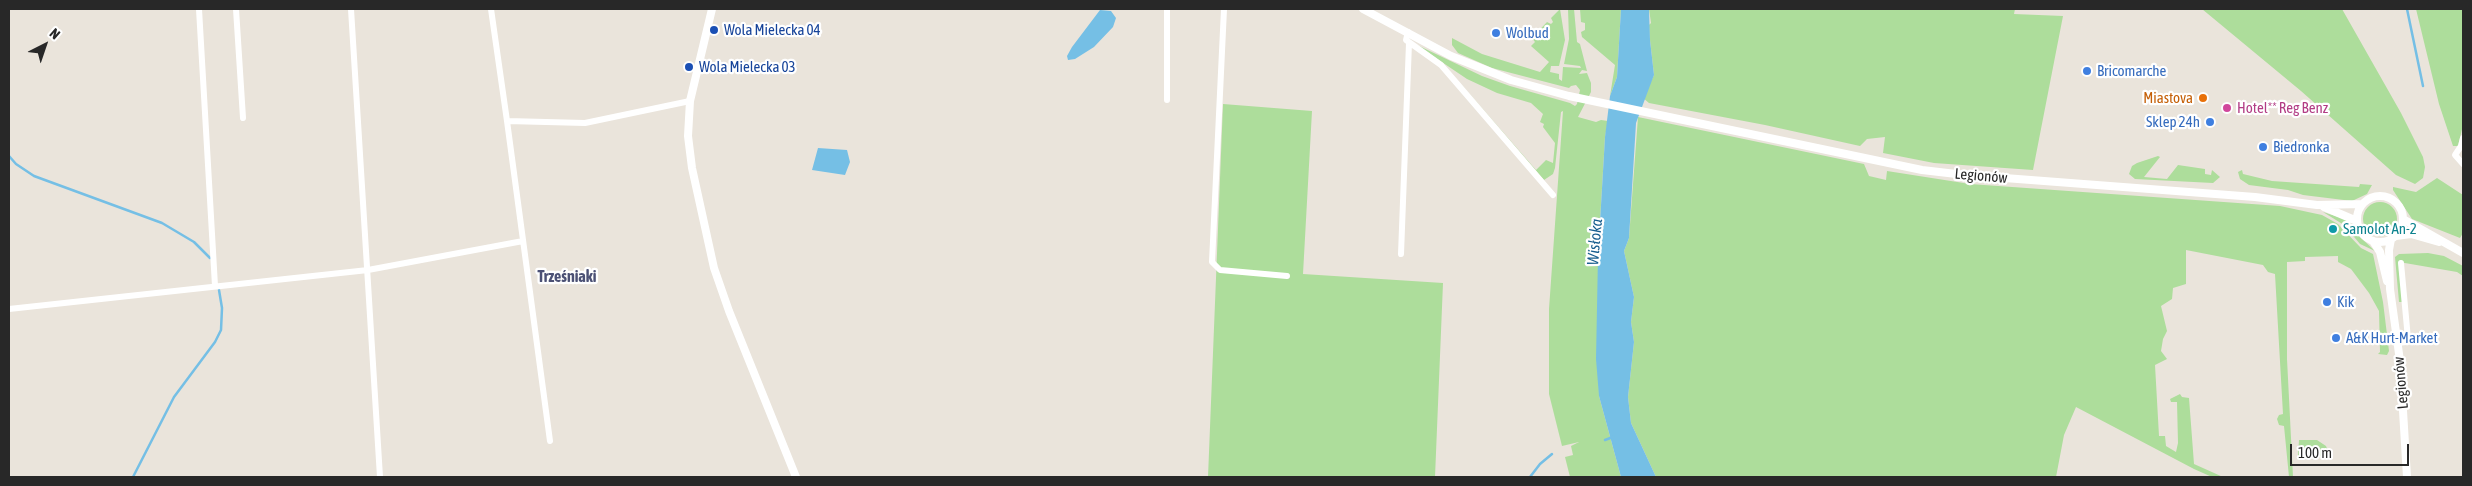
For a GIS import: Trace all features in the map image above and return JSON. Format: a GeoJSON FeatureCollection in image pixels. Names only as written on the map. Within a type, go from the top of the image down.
{"type":"FeatureCollection","features":[{"type":"Feature","properties":{"kind":"street"},"geometry":{"type":"LineString","coordinates":[[199,9],[215,286]]}},
{"type":"Feature","properties":{"kind":"street"},"geometry":{"type":"LineString","coordinates":[[236,9],[243,118]]}},
{"type":"Feature","properties":{"kind":"street"},"geometry":{"type":"LineString","coordinates":[[351,9],[380,477]]}},
{"type":"Feature","properties":{"kind":"street"},"geometry":{"type":"LineString","coordinates":[[491,9],[550,441]]}},
{"type":"Feature","properties":{"kind":"street"},"geometry":{"type":"LineString","coordinates":[[712,9],[690,101],[688,136],[692,168],[714,268],[729,311],[796,477]]}},
{"type":"Feature","properties":{"kind":"street"},"geometry":{"type":"LineString","coordinates":[[1166,100],[1167,9]]}},
{"type":"Feature","properties":{"kind":"street"},"geometry":{"type":"LineString","coordinates":[[1224,9],[1212,262],[1220,270],[1287,276]]}},
{"type":"Feature","properties":{"kind":"street","name":"Legionów"},"geometry":{"type":"LineString","coordinates":[[1363,9],[1482,70],[1511,80],[1569,96],[1876,161],[1950,174],[2256,197],[2317,205],[2362,204]]}},
{"type":"Feature","properties":{"kind":"street"},"geometry":{"type":"LineString","coordinates":[[1408,32],[1406,36],[1410,44],[1440,65],[1553,195]]}},
{"type":"Feature","properties":{"kind":"street"},"geometry":{"type":"LineString","coordinates":[[1401,254],[1410,44]]}},
{"type":"Feature","properties":{"kind":"street"},"geometry":{"type":"LineString","coordinates":[[507,121],[585,123],[690,101]]}},
{"type":"Feature","properties":{"kind":"street"},"geometry":{"type":"LineString","coordinates":[[2463,138],[2459,151],[2455,155],[2463,164]]}},
{"type":"Feature","properties":{"kind":"street"},"geometry":{"type":"LineString","coordinates":[[2448,245],[2411,234],[2373,241],[2362,234],[2357,221],[2362,204],[2374,197],[2388,198],[2399,206],[2403,219],[2463,253]]}},
{"type":"Feature","properties":{"kind":"street","name":"Legionów"},"geometry":{"type":"LineString","coordinates":[[2317,205],[2357,221]]}},
{"type":"Feature","properties":{"kind":"street"},"geometry":{"type":"LineString","coordinates":[[2393,237],[2403,219]]}},
{"type":"Feature","properties":{"kind":"street","name":"Legionów"},"geometry":{"type":"LineString","coordinates":[[2393,237],[2389,250],[2390,289],[2397,344],[2408,477]]}},
{"type":"Feature","properties":{"kind":"street"},"geometry":{"type":"LineString","coordinates":[[9,309],[368,270],[523,240]]}},
{"type":"Feature","properties":{"kind":"street","name":"Legionów"},"geometry":{"type":"LineString","coordinates":[[2373,241],[2380,252],[2390,289]]}},
{"type":"Feature","properties":{"kind":"street"},"geometry":{"type":"LineString","coordinates":[[2397,344],[2406,342],[2408,339],[2402,263]]}},
{"type":"Feature","properties":{"kind":"green space"},"geometry":{"type":"Polygon","coordinates":[[[1560,9],[1565,40],[1559,66],[1551,66],[1550,72],[1559,74],[1559,79],[1562,81],[1563,67],[1581,68],[1580,66],[1564,64],[1569,39],[1568,9],[1574,9],[1577,42],[1580,44],[1587,71],[1582,70],[1579,74],[1587,73],[1591,83],[1591,92],[1578,117],[1596,122],[1601,120],[1608,121],[1605,137],[1598,256],[1599,396],[1621,477],[1570,477],[1565,457],[1573,455],[1571,446],[1579,442],[1562,446],[1549,394],[1549,309],[1563,111],[1561,112],[1555,168],[1553,174],[1544,180],[1454,76],[1536,170],[1546,160],[1553,163],[1555,143],[1543,127],[1544,124],[1540,122],[1543,114],[1531,103],[1497,93],[1467,79],[1415,44],[1482,76],[1575,106],[1580,90],[1576,85],[1569,88],[1492,68],[1458,53],[1452,45],[1452,38],[1482,54],[1540,72],[1549,62],[1531,46],[1535,42],[1532,38],[1547,22],[1551,24],[1553,22],[1551,18],[1560,9]]]}},
{"type":"Feature","properties":{"kind":"green space"},"geometry":{"type":"Polygon","coordinates":[[[1580,9],[1621,9],[1617,77],[1610,96],[1615,65],[1582,37],[1581,32],[1585,30],[1585,23],[1581,22],[1580,9]]]}},
{"type":"Feature","properties":{"kind":"green space"},"geometry":{"type":"Polygon","coordinates":[[[1649,9],[2015,9],[2014,14],[2063,16],[2033,170],[1934,163],[1883,153],[1885,137],[1867,139],[1860,146],[1765,125],[1649,103],[1643,98],[1654,75],[1649,9]]]}},
{"type":"Feature","properties":{"kind":"green space"},"geometry":{"type":"Polygon","coordinates":[[[2202,9],[2342,9],[2401,113],[2423,157],[2425,167],[2423,178],[2415,184],[2396,175],[2301,91],[2202,9]]]}},
{"type":"Feature","properties":{"kind":"green space"},"geometry":{"type":"Polygon","coordinates":[[[2416,9],[2463,9],[2463,125],[2458,146],[2453,146],[2439,104],[2416,9]]]}},
{"type":"Feature","properties":{"kind":"green space"},"geometry":{"type":"Polygon","coordinates":[[[1223,104],[1312,111],[1303,274],[1443,283],[1435,477],[1208,477],[1223,104]]]}},
{"type":"Feature","properties":{"kind":"green space"},"geometry":{"type":"Polygon","coordinates":[[[1638,117],[1864,164],[1869,176],[1886,180],[1887,171],[1970,184],[2280,206],[2322,215],[2338,224],[2361,248],[2373,254],[2383,302],[2389,351],[2387,355],[2378,354],[2380,352],[2379,311],[2369,293],[2351,269],[2338,262],[2338,256],[2305,257],[2305,261],[2287,262],[2287,359],[2293,477],[2289,477],[2284,426],[2279,425],[2277,419],[2279,415],[2283,414],[2275,274],[2268,272],[2263,265],[2186,250],[2186,284],[2173,288],[2172,299],[2161,306],[2167,331],[2163,339],[2161,351],[2167,359],[2155,365],[2159,436],[2165,436],[2166,446],[2176,452],[2178,443],[2177,402],[2171,402],[2170,399],[2180,394],[2182,397],[2189,398],[2194,464],[2223,477],[2212,477],[2194,469],[2076,407],[2064,435],[2056,477],[1656,477],[1631,423],[1628,397],[1634,342],[1631,322],[1634,297],[1624,251],[1629,238],[1638,117]]]}},
{"type":"Feature","properties":{"kind":"green space"},"geometry":{"type":"Polygon","coordinates":[[[2158,156],[2160,157],[2144,177],[2167,179],[2178,165],[2205,169],[2205,174],[2211,175],[2212,170],[2220,177],[2213,183],[2135,179],[2129,174],[2132,166],[2158,156]]]}},
{"type":"Feature","properties":{"kind":"green space"},"geometry":{"type":"Polygon","coordinates":[[[2242,170],[2243,174],[2272,181],[2359,187],[2360,184],[2372,185],[2367,194],[2352,201],[2303,195],[2288,190],[2249,185],[2240,179],[2238,172],[2242,170]]]}},
{"type":"Feature","properties":{"kind":"green space"},"geometry":{"type":"Polygon","coordinates":[[[2437,178],[2463,195],[2463,233],[2460,238],[2412,219],[2393,190],[2393,187],[2416,192],[2437,178]]]}},
{"type":"Feature","properties":{"kind":"green space"},"geometry":{"type":"Polygon","coordinates":[[[2380,202],[2387,203],[2392,207],[2396,212],[2396,226],[2392,231],[2387,235],[2380,236],[2373,235],[2368,231],[2364,226],[2363,219],[2364,212],[2368,207],[2373,203],[2380,202]]]}},
{"type":"Feature","properties":{"kind":"green space"},"geometry":{"type":"Polygon","coordinates":[[[2323,212],[2348,220],[2359,236],[2375,251],[2360,244],[2344,225],[2323,212]]]}},
{"type":"Feature","properties":{"kind":"green space"},"geometry":{"type":"Polygon","coordinates":[[[2428,253],[2444,256],[2463,266],[2463,276],[2457,272],[2399,262],[2403,302],[2399,302],[2395,257],[2399,254],[2428,253]]]}},
{"type":"Feature","properties":{"kind":"green space"},"geometry":{"type":"Polygon","coordinates":[[[2299,440],[2317,440],[2326,446],[2330,456],[2298,456],[2299,440]]]}},
{"type":"Feature","properties":{"kind":"water"},"geometry":{"type":"Polygon","coordinates":[[[1621,9],[1649,9],[1654,75],[1636,123],[1629,238],[1624,251],[1634,297],[1631,322],[1634,342],[1628,397],[1631,423],[1656,477],[1621,477],[1599,396],[1596,359],[1598,256],[1605,137],[1610,96],[1617,77],[1621,9]]]}},
{"type":"Feature","properties":{"kind":"water"},"geometry":{"type":"Polygon","coordinates":[[[1100,10],[1111,11],[1116,18],[1113,27],[1094,47],[1075,59],[1068,60],[1067,56],[1072,47],[1100,10]]]}},
{"type":"Feature","properties":{"kind":"water"},"geometry":{"type":"Polygon","coordinates":[[[818,148],[847,150],[850,162],[845,175],[812,170],[818,148]]]}},
{"type":"Feature","properties":{"kind":"waterway"},"geometry":{"type":"LineString","coordinates":[[2407,9],[2423,86]]}},
{"type":"Feature","properties":{"kind":"waterway"},"geometry":{"type":"LineString","coordinates":[[9,156],[16,164],[34,176],[162,223],[194,242],[210,258]]}},
{"type":"Feature","properties":{"kind":"waterway"},"geometry":{"type":"LineString","coordinates":[[133,477],[174,397],[215,342],[221,330],[222,308],[219,290]]}},
{"type":"Feature","properties":{"kind":"waterway"},"geometry":{"type":"LineString","coordinates":[[1605,440],[1613,437]]}},
{"type":"Feature","properties":{"kind":"waterway"},"geometry":{"type":"LineString","coordinates":[[1530,477],[1540,464],[1552,454]]}},
{"type":"Feature","properties":{"kind":"place","name":"Wola Mielecka 04"},"geometry":{"type":"Point","coordinates":[714,30]}},
{"type":"Feature","properties":{"kind":"place","name":"Wolbud"},"geometry":{"type":"Point","coordinates":[1496,33]}},
{"type":"Feature","properties":{"kind":"place","name":"Wola Mielecka 03"},"geometry":{"type":"Point","coordinates":[689,67]}},
{"type":"Feature","properties":{"kind":"place","name":"Bricomarche"},"geometry":{"type":"Point","coordinates":[2087,71]}},
{"type":"Feature","properties":{"kind":"place","name":"Miastova"},"geometry":{"type":"Point","coordinates":[2203,98]}},
{"type":"Feature","properties":{"kind":"place","name":"Hotel** Reg Benz"},"geometry":{"type":"Point","coordinates":[2227,108]}},
{"type":"Feature","properties":{"kind":"place","name":"Sklep 24h"},"geometry":{"type":"Point","coordinates":[2210,122]}},
{"type":"Feature","properties":{"kind":"place","name":"Biedronka"},"geometry":{"type":"Point","coordinates":[2263,147]}},
{"type":"Feature","properties":{"kind":"place","name":"Samolot An-2"},"geometry":{"type":"Point","coordinates":[2333,229]}},
{"type":"Feature","properties":{"kind":"place","name":"Kik"},"geometry":{"type":"Point","coordinates":[2327,302]}},
{"type":"Feature","properties":{"kind":"place","name":"A&K Hurt-Market"},"geometry":{"type":"Point","coordinates":[2336,338]}},
{"type":"Feature","properties":{"kind":"district","name":"Trześniaki"},"geometry":{"type":"Point","coordinates":[567,277]}},
{"type":"Feature","properties":{"kind":"water label","name":"Wisłoka"},"geometry":{"type":"Point","coordinates":[1595,242]}}]}
